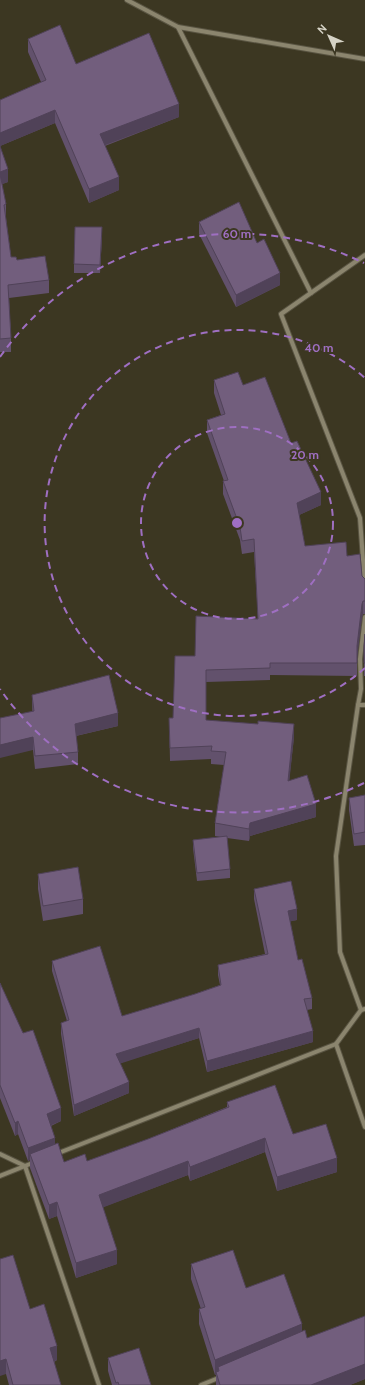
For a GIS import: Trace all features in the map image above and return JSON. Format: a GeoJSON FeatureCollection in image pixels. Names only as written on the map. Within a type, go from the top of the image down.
{"type":"FeatureCollection","features":[{"type":"Feature","properties":{"kind":"street"},"geometry":{"type":"LineString","coordinates":[[127,0],[178,27],[365,59]]}},
{"type":"Feature","properties":{"kind":"street"},"geometry":{"type":"LineString","coordinates":[[178,27],[311,293]]}},
{"type":"Feature","properties":{"kind":"street"},"geometry":{"type":"LineString","coordinates":[[365,255],[281,314],[363,517],[365,588]]}},
{"type":"Feature","properties":{"kind":"street"},"geometry":{"type":"LineString","coordinates":[[48,1157],[336,1044],[363,1010],[340,952],[336,856],[361,689],[360,658],[365,617]]}},
{"type":"Feature","properties":{"kind":"street"},"geometry":{"type":"LineString","coordinates":[[358,706],[365,705]]}},
{"type":"Feature","properties":{"kind":"street"},"geometry":{"type":"LineString","coordinates":[[336,1044],[365,1127]]}},
{"type":"Feature","properties":{"kind":"street"},"geometry":{"type":"LineString","coordinates":[[0,1154],[25,1166],[99,1385]]}},
{"type":"Feature","properties":{"kind":"street"},"geometry":{"type":"LineString","coordinates":[[0,1176],[40,1160]]}},
{"type":"Feature","properties":{"kind":"street"},"geometry":{"type":"LineString","coordinates":[[201,1385],[223,1376]]}},
{"type":"Feature","properties":{"kind":"building"},"geometry":{"type":"Polygon","coordinates":[[[60,25],[76,64],[149,33],[179,104],[100,134],[119,177],[89,189],[55,110],[0,133],[0,100],[46,80],[28,39],[60,25]]]}},
{"type":"Feature","properties":{"kind":"building"},"geometry":{"type":"Polygon","coordinates":[[[0,146],[8,169],[0,172],[0,146]]]}},
{"type":"Feature","properties":{"kind":"building"},"geometry":{"type":"Polygon","coordinates":[[[0,174],[6,204],[4,205],[11,257],[16,257],[17,260],[45,256],[49,280],[8,285],[11,338],[0,339],[0,174]]]}},
{"type":"Feature","properties":{"kind":"building"},"geometry":{"type":"Polygon","coordinates":[[[239,202],[257,243],[264,239],[280,273],[236,295],[199,222],[239,202]]]}},
{"type":"Feature","properties":{"kind":"building"},"geometry":{"type":"Polygon","coordinates":[[[75,227],[102,227],[100,265],[74,264],[75,227]]]}},
{"type":"Feature","properties":{"kind":"building"},"geometry":{"type":"Polygon","coordinates":[[[238,372],[243,385],[265,377],[291,443],[297,441],[321,492],[297,503],[305,546],[346,542],[347,556],[360,554],[362,576],[365,579],[365,601],[363,601],[362,604],[357,646],[357,663],[270,663],[270,668],[206,670],[206,720],[258,724],[258,721],[294,724],[288,781],[307,775],[316,804],[250,823],[249,829],[215,823],[226,752],[211,751],[212,746],[170,748],[169,718],[173,718],[175,656],[195,656],[196,616],[258,619],[254,539],[242,541],[240,527],[223,481],[228,480],[207,420],[225,414],[214,380],[238,372]]]}},
{"type":"Feature","properties":{"kind":"building"},"geometry":{"type":"Polygon","coordinates":[[[365,634],[365,663],[364,663],[364,646],[365,634]]]}},
{"type":"Feature","properties":{"kind":"building"},"geometry":{"type":"Polygon","coordinates":[[[109,675],[118,713],[75,724],[78,752],[35,756],[33,737],[0,745],[0,718],[34,711],[32,695],[109,675]]]}},
{"type":"Feature","properties":{"kind":"building"},"geometry":{"type":"Polygon","coordinates":[[[365,795],[365,832],[354,834],[349,798],[365,795]]]}},
{"type":"Feature","properties":{"kind":"building"},"geometry":{"type":"Polygon","coordinates":[[[227,836],[230,869],[197,873],[193,840],[227,836]]]}},
{"type":"Feature","properties":{"kind":"building"},"geometry":{"type":"Polygon","coordinates":[[[78,867],[83,899],[43,906],[38,874],[78,867]]]}},
{"type":"Feature","properties":{"kind":"building"},"geometry":{"type":"Polygon","coordinates":[[[291,881],[297,909],[288,911],[298,960],[302,959],[312,998],[304,999],[313,1031],[207,1061],[199,1028],[116,1054],[129,1082],[74,1105],[61,1023],[69,1020],[52,961],[100,946],[122,1016],[195,994],[221,985],[218,965],[268,954],[254,889],[291,881]]]}},
{"type":"Feature","properties":{"kind":"building"},"geometry":{"type":"Polygon","coordinates":[[[0,983],[23,1033],[33,1030],[61,1108],[47,1114],[55,1138],[28,1148],[18,1121],[15,1123],[0,1085],[0,983]]]}},
{"type":"Feature","properties":{"kind":"building"},"geometry":{"type":"Polygon","coordinates":[[[275,1085],[293,1134],[326,1124],[337,1158],[277,1177],[265,1138],[190,1167],[188,1161],[99,1195],[117,1250],[76,1263],[57,1202],[49,1205],[30,1154],[58,1143],[64,1162],[85,1154],[87,1161],[229,1107],[227,1102],[275,1085]]]}},
{"type":"Feature","properties":{"kind":"building"},"geometry":{"type":"Polygon","coordinates":[[[233,1250],[246,1288],[284,1274],[302,1324],[215,1360],[199,1309],[205,1307],[191,1264],[233,1250]]]}},
{"type":"Feature","properties":{"kind":"building"},"geometry":{"type":"Polygon","coordinates":[[[13,1255],[30,1309],[44,1304],[57,1346],[50,1348],[61,1385],[13,1385],[6,1359],[0,1361],[0,1259],[13,1255]]]}},
{"type":"Feature","properties":{"kind":"building"},"geometry":{"type":"Polygon","coordinates":[[[365,1316],[365,1364],[311,1385],[220,1385],[216,1372],[219,1371],[218,1367],[305,1330],[307,1338],[365,1316]]]}},
{"type":"Feature","properties":{"kind":"building"},"geometry":{"type":"Polygon","coordinates":[[[139,1348],[151,1385],[119,1385],[118,1382],[116,1383],[108,1358],[139,1348]]]}}]}
